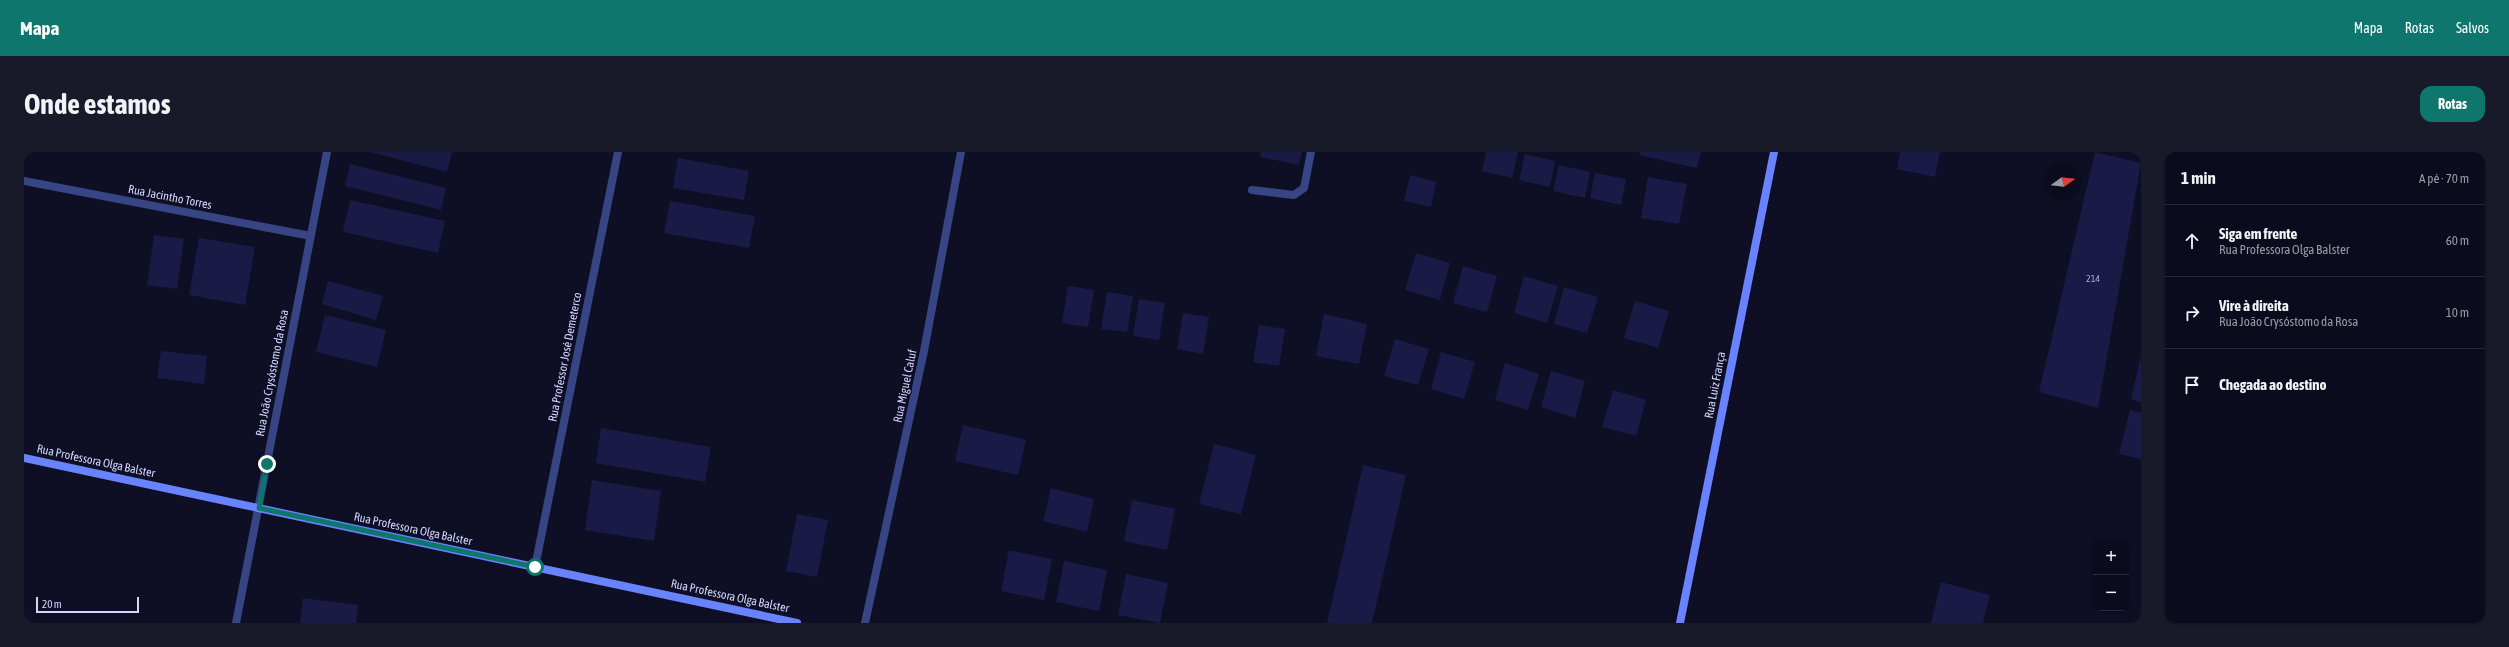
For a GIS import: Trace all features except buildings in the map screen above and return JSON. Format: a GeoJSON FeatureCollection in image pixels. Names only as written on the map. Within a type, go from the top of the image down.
{"type":"FeatureCollection","features":[{"type":"Feature","properties":{"kind":"main road","name":"Rua Luiz França"},"geometry":{"type":"LineString","coordinates":[[1680,623],[1774,152]]}},
{"type":"Feature","properties":{"kind":"main road","name":"Rua Professora Olga Balster"},"geometry":{"type":"LineString","coordinates":[[24,458],[797,623]]}},
{"type":"Feature","properties":{"kind":"street","name":"Rua João Crysóstomo da Rosa"},"geometry":{"type":"LineString","coordinates":[[236,623],[327,152]]}},
{"type":"Feature","properties":{"kind":"street","name":"Rua Professor José Demeterco"},"geometry":{"type":"LineString","coordinates":[[535,567],[618,152]]}},
{"type":"Feature","properties":{"kind":"street","name":"Rua Miguel Caluf"},"geometry":{"type":"LineString","coordinates":[[865,623],[922,359],[961,152]]}},
{"type":"Feature","properties":{"kind":"street"},"geometry":{"type":"LineString","coordinates":[[1252,190],[1294,195],[1304,188],[1311,152]]}},
{"type":"Feature","properties":{"kind":"street","name":"Rua Jacintho Torres"},"geometry":{"type":"LineString","coordinates":[[24,181],[311,236]]}},
{"type":"Feature","properties":{"kind":"route"},"geometry":{"type":"LineString","coordinates":[[267,464],[259,508],[535,567]]}}]}
